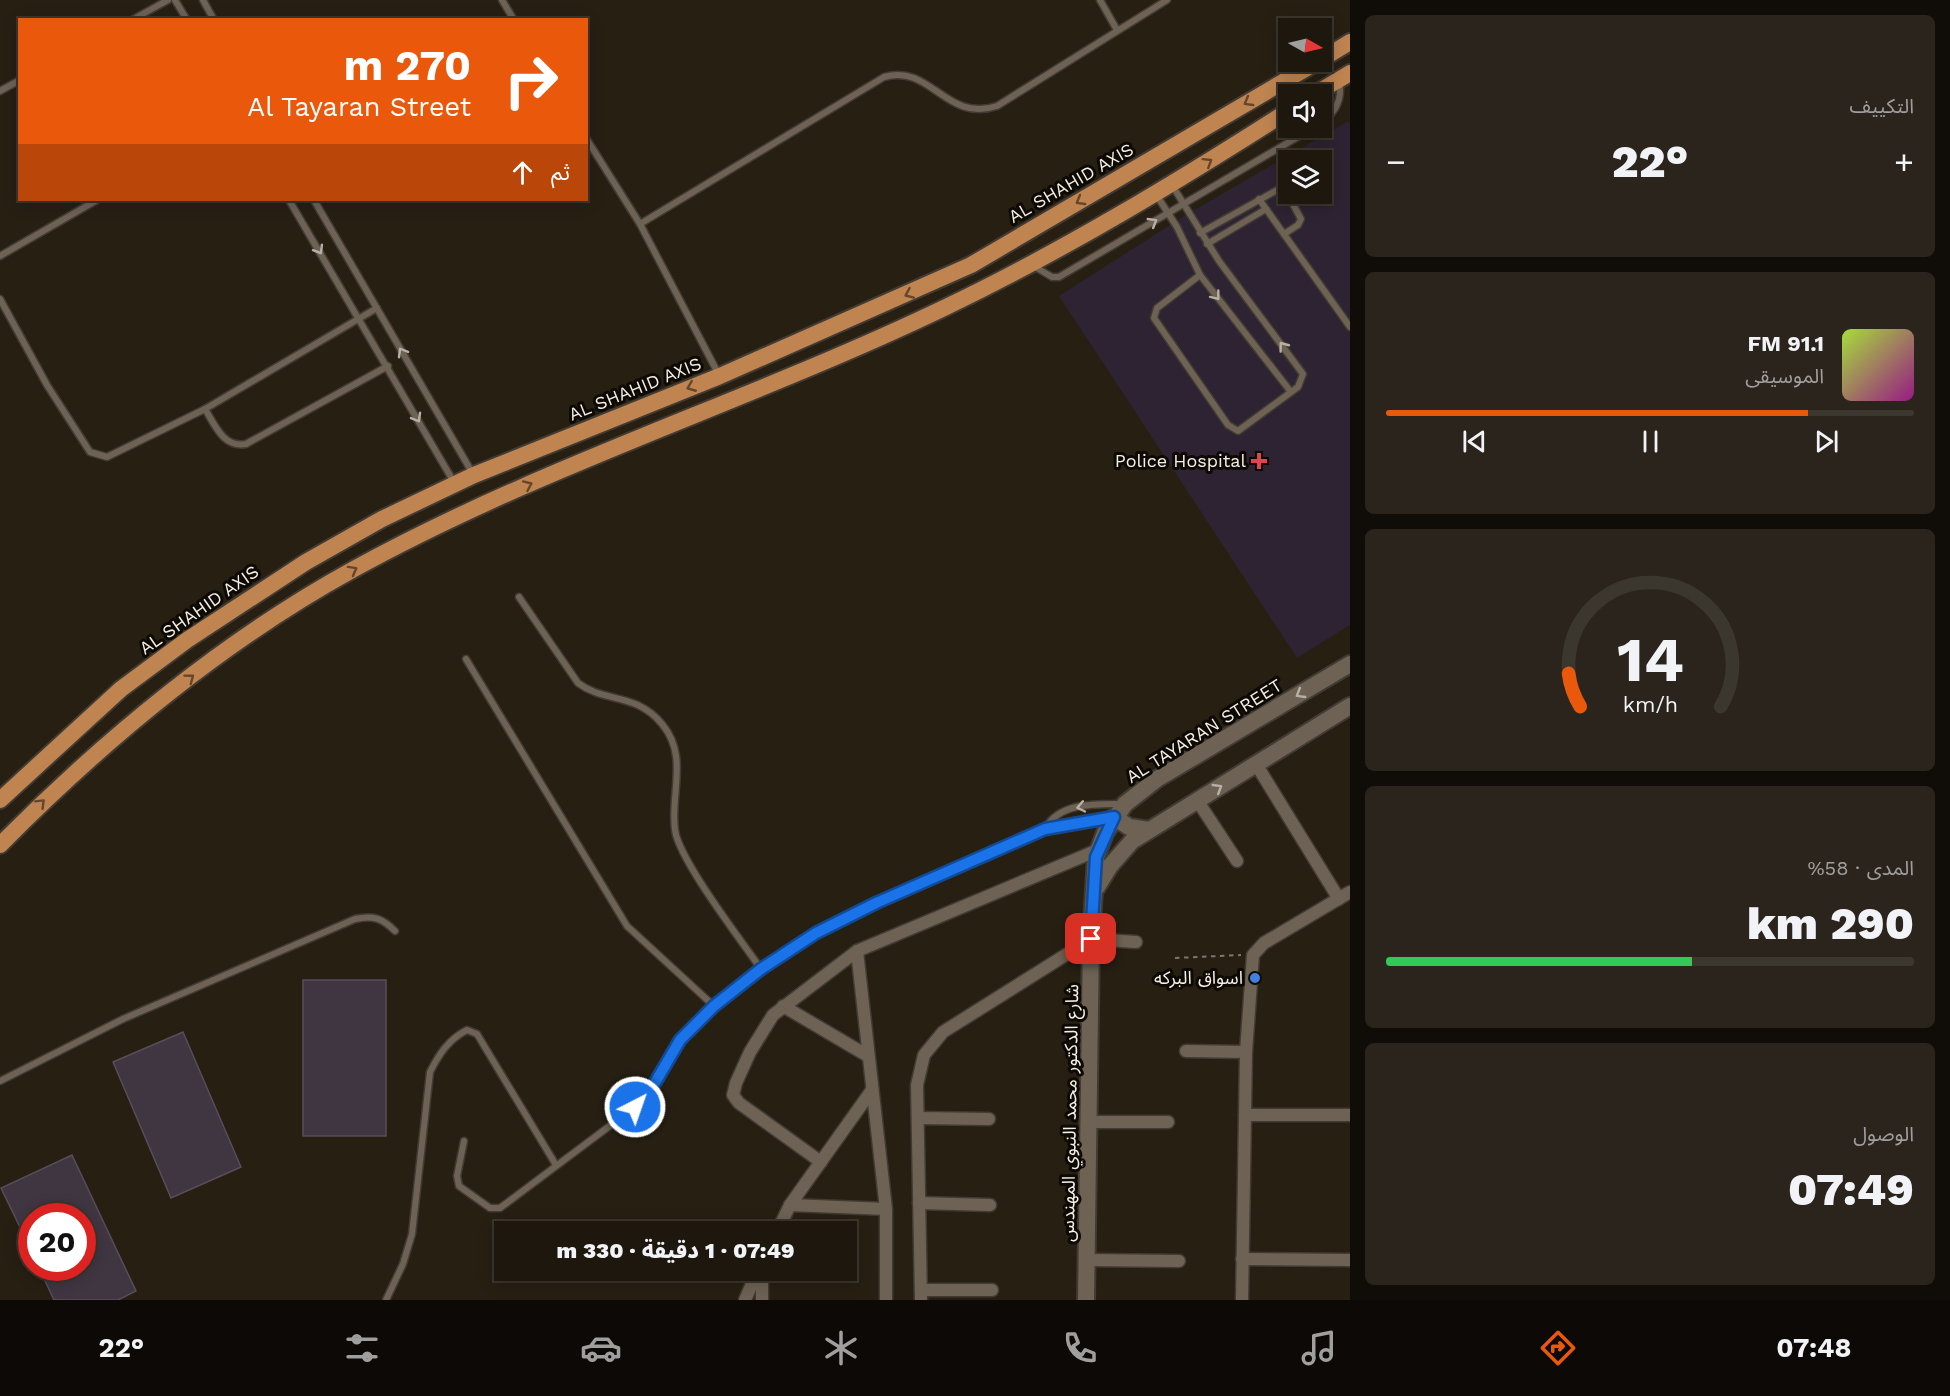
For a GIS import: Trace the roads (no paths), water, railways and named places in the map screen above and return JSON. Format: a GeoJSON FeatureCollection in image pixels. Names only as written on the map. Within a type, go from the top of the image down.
{"type":"FeatureCollection","features":[{"type":"Feature","properties":{"kind":"main road"},"geometry":{"type":"LineString","coordinates":[[1332,53],[1350,42]]}},
{"type":"Feature","properties":{"kind":"main road","name":"AL SHAHID AXIS"},"geometry":{"type":"LineString","coordinates":[[0,800],[67,736],[121,689],[230,609],[372,525],[474,475],[720,376],[971,265],[1300,72]]}},
{"type":"Feature","properties":{"kind":"main road"},"geometry":{"type":"LineString","coordinates":[[1331,84],[1344,76]]}},
{"type":"Feature","properties":{"kind":"main road"},"geometry":{"type":"LineString","coordinates":[[0,845],[63,781],[166,696],[223,653],[351,571],[531,483],[903,327],[1029,263],[1156,194],[1278,117]]}},
{"type":"Feature","properties":{"kind":"main road","name":"AL TAYARAN STREET"},"geometry":{"type":"LineString","coordinates":[[1095,891],[1098,850],[1120,810],[1157,779],[1350,664]]}},
{"type":"Feature","properties":{"kind":"main road"},"geometry":{"type":"LineString","coordinates":[[1095,891],[1122,849],[1350,706]]}},
{"type":"Feature","properties":{"kind":"main road"},"geometry":{"type":"LineString","coordinates":[[1120,810],[1129,827],[1149,830]]}},
{"type":"Feature","properties":{"kind":"main road","name":"شارع الدكتور محمد النبوي المهندس"},"geometry":{"type":"LineString","coordinates":[[1086,1300],[1091,939],[1095,891]]}},
{"type":"Feature","properties":{"kind":"street"},"geometry":{"type":"LineString","coordinates":[[1242,1300],[1246,1052],[1253,955],[1264,943],[1345,895],[1256,764]]}},
{"type":"Feature","properties":{"kind":"street"},"geometry":{"type":"LineString","coordinates":[[1197,800],[1237,861]]}},
{"type":"Feature","properties":{"kind":"street"},"geometry":{"type":"LineString","coordinates":[[821,1162],[739,1103],[734,1095],[736,1083],[761,1033],[783,1006],[857,951],[1098,850]]}},
{"type":"Feature","properties":{"kind":"street"},"geometry":{"type":"LineString","coordinates":[[992,1290],[921,1295],[919,1070],[932,1043],[943,1032],[1091,939],[1136,942]]}},
{"type":"Feature","properties":{"kind":"street"},"geometry":{"type":"LineString","coordinates":[[857,951],[886,1209],[886,1300]]}},
{"type":"Feature","properties":{"kind":"street"},"geometry":{"type":"LineString","coordinates":[[783,1006],[868,1056]]}},
{"type":"Feature","properties":{"kind":"street"},"geometry":{"type":"LineString","coordinates":[[1186,1051],[1246,1052]]}},
{"type":"Feature","properties":{"kind":"street"},"geometry":{"type":"LineString","coordinates":[[782,1221],[790,1205],[872,1090]]}},
{"type":"Feature","properties":{"kind":"street"},"geometry":{"type":"LineString","coordinates":[[1245,1115],[1350,1114]]}},
{"type":"Feature","properties":{"kind":"street"},"geometry":{"type":"LineString","coordinates":[[918,1118],[989,1119]]}},
{"type":"Feature","properties":{"kind":"street"},"geometry":{"type":"LineString","coordinates":[[1089,1122],[1168,1122]]}},
{"type":"Feature","properties":{"kind":"street"},"geometry":{"type":"LineString","coordinates":[[919,1203],[990,1205]]}},
{"type":"Feature","properties":{"kind":"street"},"geometry":{"type":"LineString","coordinates":[[790,1205],[886,1209]]}},
{"type":"Feature","properties":{"kind":"street"},"geometry":{"type":"LineString","coordinates":[[1242,1258],[1350,1260]]}},
{"type":"Feature","properties":{"kind":"street"},"geometry":{"type":"LineString","coordinates":[[1087,1260],[1179,1261]]}},
{"type":"Feature","properties":{"kind":"street"},"geometry":{"type":"LineString","coordinates":[[745,1300],[754,1281]]}},
{"type":"Feature","properties":{"kind":"street"},"geometry":{"type":"LineString","coordinates":[[761,1281],[762,1300]]}},
{"type":"Feature","properties":{"kind":"lane"},"geometry":{"type":"LineString","coordinates":[[136,18],[168,0]]}},
{"type":"Feature","properties":{"kind":"lane"},"geometry":{"type":"LineString","coordinates":[[176,0],[186,18]]}},
{"type":"Feature","properties":{"kind":"lane"},"geometry":{"type":"LineString","coordinates":[[203,0],[213,18]]}},
{"type":"Feature","properties":{"kind":"lane"},"geometry":{"type":"LineString","coordinates":[[502,0],[513,18]]}},
{"type":"Feature","properties":{"kind":"lane"},"geometry":{"type":"LineString","coordinates":[[1100,0],[1117,30]]}},
{"type":"Feature","properties":{"kind":"lane"},"geometry":{"type":"LineString","coordinates":[[640,224],[884,77],[905,74],[916,78],[958,105],[982,111],[997,106],[1167,0]]}},
{"type":"Feature","properties":{"kind":"lane"},"geometry":{"type":"LineString","coordinates":[[1332,110],[1338,103],[1344,76]]}},
{"type":"Feature","properties":{"kind":"lane"},"geometry":{"type":"LineString","coordinates":[[0,91],[18,81]]}},
{"type":"Feature","properties":{"kind":"lane"},"geometry":{"type":"LineString","coordinates":[[1029,263],[1052,277],[1059,277],[1296,138]]}},
{"type":"Feature","properties":{"kind":"lane"},"geometry":{"type":"LineString","coordinates":[[588,141],[640,224],[720,376]]}},
{"type":"Feature","properties":{"kind":"lane"},"geometry":{"type":"LineString","coordinates":[[1172,184],[1207,244],[1301,369],[1301,384],[1242,429],[1234,430],[1228,426],[1154,318],[1157,308],[1200,275]]}},
{"type":"Feature","properties":{"kind":"lane"},"geometry":{"type":"LineString","coordinates":[[1200,233],[1273,190],[1283,190],[1287,193],[1301,219],[1298,225],[1284,234]]}},
{"type":"Feature","properties":{"kind":"lane"},"geometry":{"type":"LineString","coordinates":[[1156,194],[1200,275],[1291,393]]}},
{"type":"Feature","properties":{"kind":"lane"},"geometry":{"type":"LineString","coordinates":[[1259,199],[1350,327]]}},
{"type":"Feature","properties":{"kind":"lane"},"geometry":{"type":"LineString","coordinates":[[0,256],[95,201]]}},
{"type":"Feature","properties":{"kind":"lane"},"geometry":{"type":"LineString","coordinates":[[290,201],[455,484]]}},
{"type":"Feature","properties":{"kind":"lane"},"geometry":{"type":"LineString","coordinates":[[315,201],[474,475]]}},
{"type":"Feature","properties":{"kind":"lane"},"geometry":{"type":"LineString","coordinates":[[1207,244],[1266,209]]}},
{"type":"Feature","properties":{"kind":"lane"},"geometry":{"type":"LineString","coordinates":[[0,299],[47,385],[90,452],[98,457],[115,455],[205,409],[377,308]]}},
{"type":"Feature","properties":{"kind":"lane"},"geometry":{"type":"LineString","coordinates":[[205,409],[222,436],[230,443],[246,444],[388,366]]}},
{"type":"Feature","properties":{"kind":"lane"},"geometry":{"type":"LineString","coordinates":[[519,597],[578,683],[590,690],[635,703],[656,717],[668,732],[678,763],[674,821],[681,849],[761,969]]}},
{"type":"Feature","properties":{"kind":"lane"},"geometry":{"type":"LineString","coordinates":[[466,659],[627,926],[714,1006]]}},
{"type":"Feature","properties":{"kind":"lane"},"geometry":{"type":"LineString","coordinates":[[1045,829],[1052,819],[1074,808],[1120,810]]}},
{"type":"Feature","properties":{"kind":"lane"},"geometry":{"type":"LineString","coordinates":[[464,1141],[457,1183],[460,1188],[490,1208],[500,1208],[645,1098],[673,1048],[714,1006],[761,969],[841,919],[1045,829],[1120,810]]}},
{"type":"Feature","properties":{"kind":"lane"},"geometry":{"type":"LineString","coordinates":[[0,1081],[123,1019],[355,919],[369,916],[384,920],[395,931]]}},
{"type":"Feature","properties":{"kind":"lane"},"geometry":{"type":"LineString","coordinates":[[386,1300],[403,1264],[412,1234],[430,1072],[438,1056],[460,1034],[467,1030],[477,1034],[556,1165]]}},
{"type":"Feature","properties":{"kind":"place","name":"Police Hospital"},"geometry":{"type":"Point","coordinates":[1259,461]}},
{"type":"Feature","properties":{"kind":"place","name":"اسواق البركه"},"geometry":{"type":"Point","coordinates":[1255,978]}}]}
